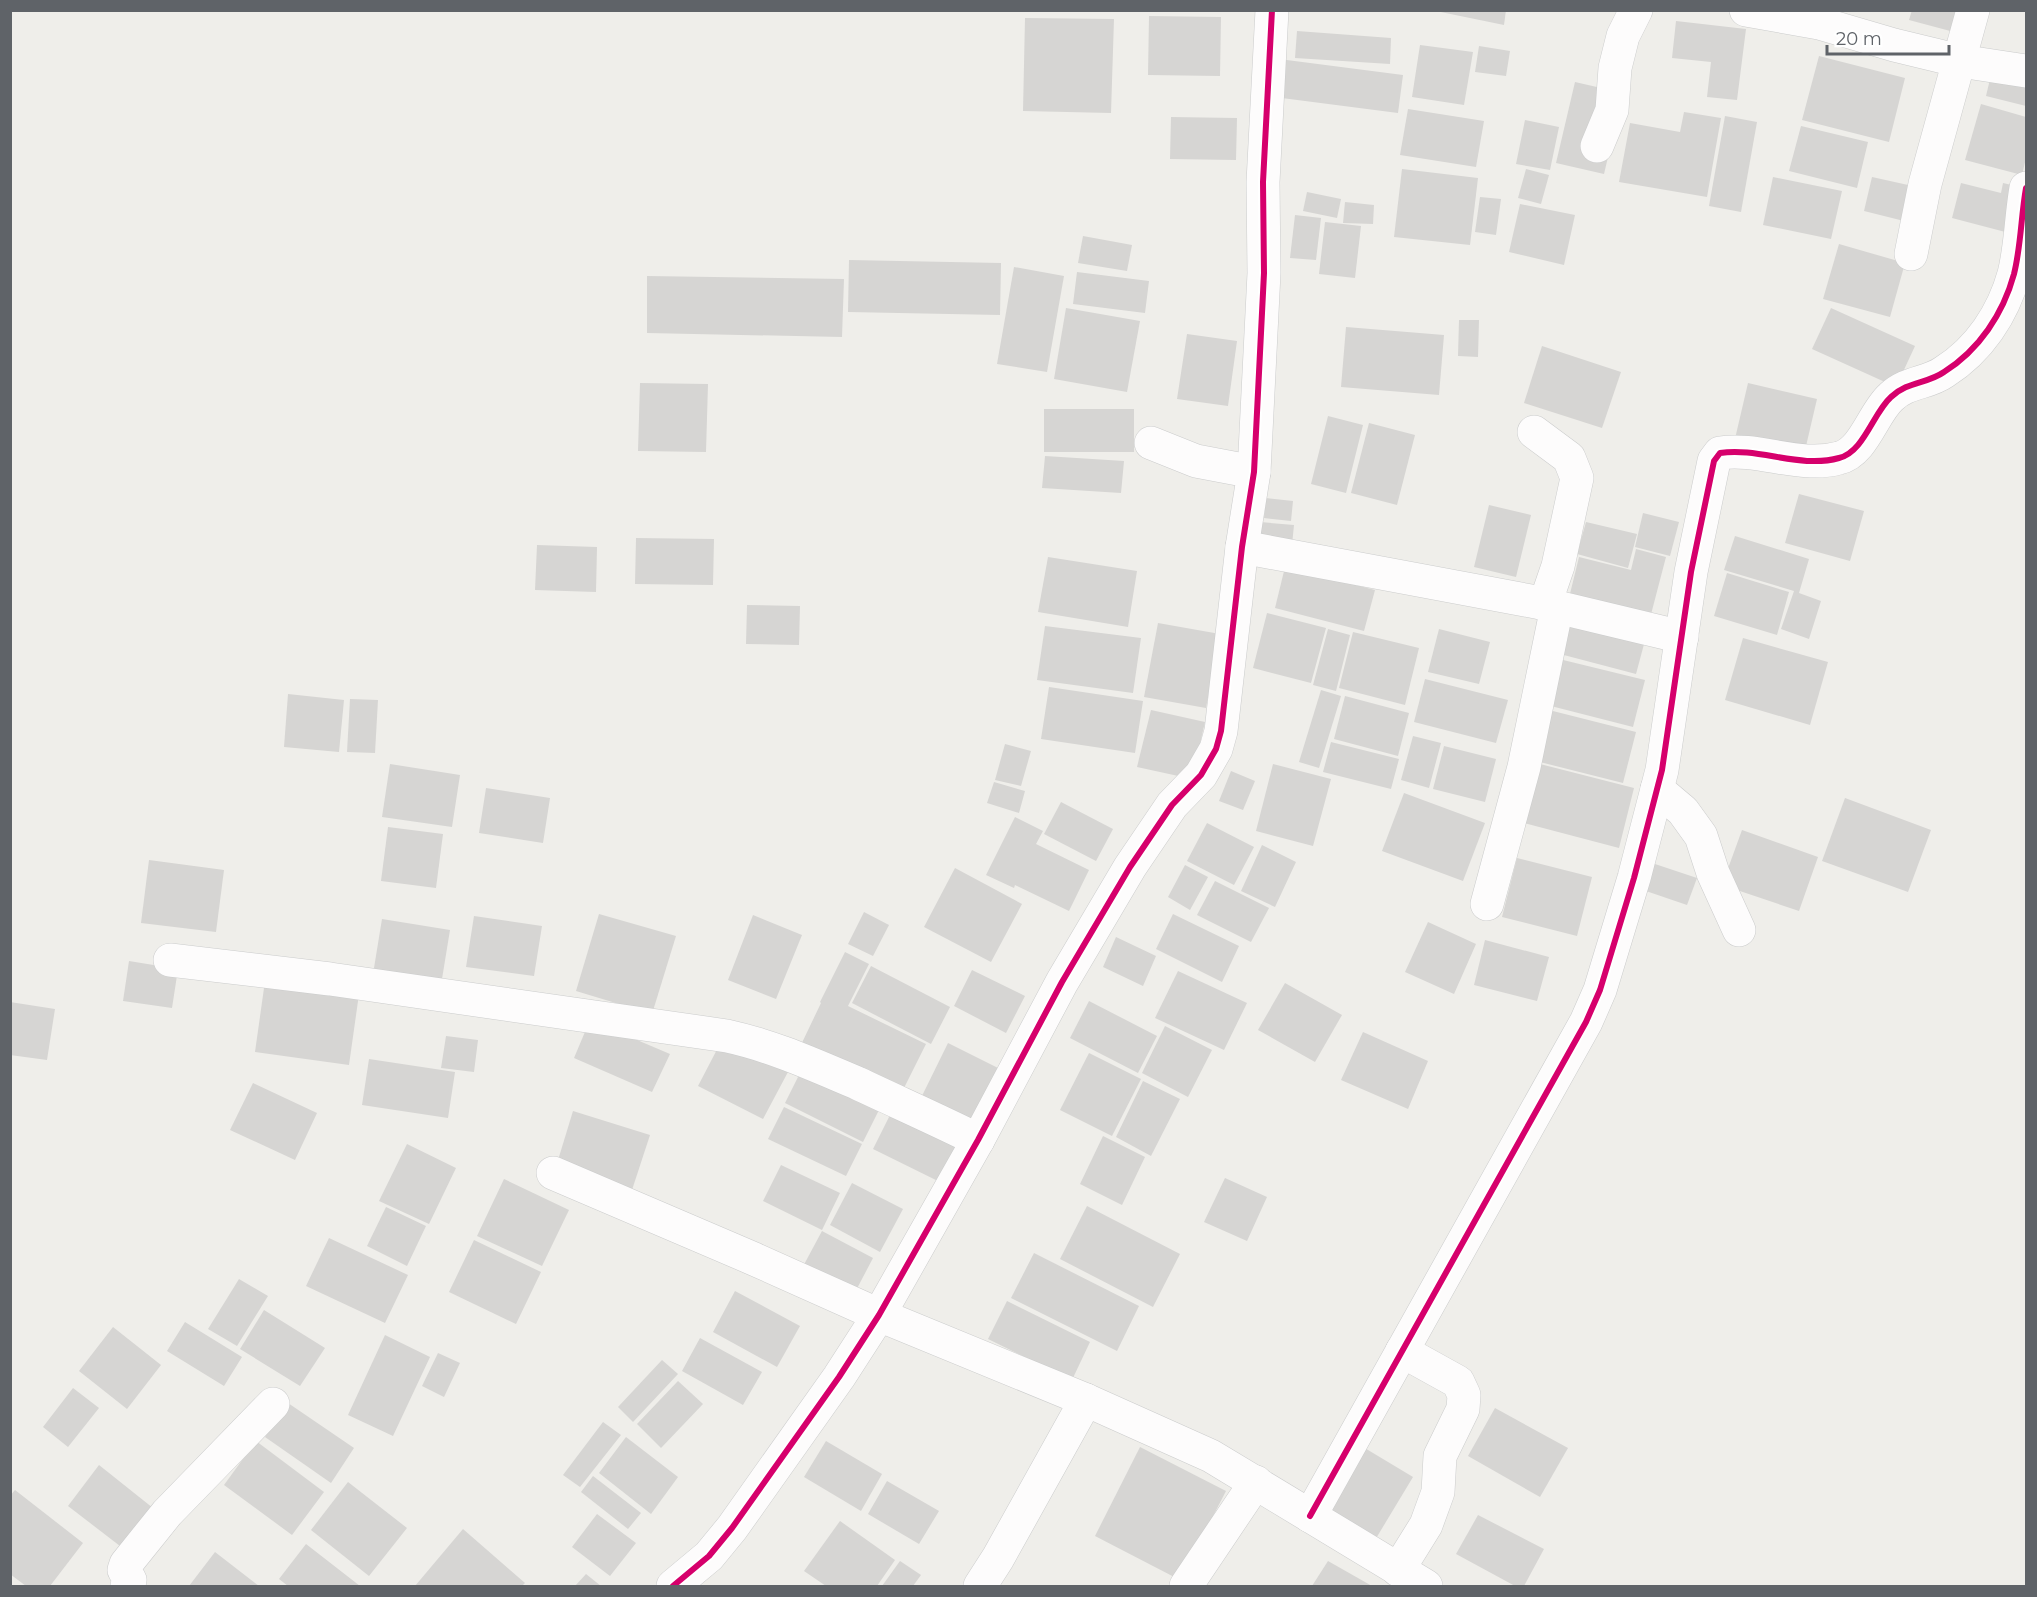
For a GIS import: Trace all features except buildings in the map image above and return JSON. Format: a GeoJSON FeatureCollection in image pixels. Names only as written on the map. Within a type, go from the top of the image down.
{"type":"FeatureCollection","features":[{"type":"Feature","properties":{"kind":"street"},"geometry":{"type":"LineString","coordinates":[[673,1587],[709,1556],[732,1528],[839,1377],[879,1315],[978,1140],[1062,982],[1130,867],[1172,805],[1201,775],[1216,749],[1221,731],[1242,547],[1254,472],[1264,273],[1263,182],[1272,10]]}},
{"type":"Feature","properties":{"kind":"street"},"geometry":{"type":"LineString","coordinates":[[1597,146],[1612,110],[1615,68],[1623,36],[1636,10]]}},
{"type":"Feature","properties":{"kind":"street"},"geometry":{"type":"LineString","coordinates":[[1746,10],[1819,24],[1960,62],[2026,71]]}},
{"type":"Feature","properties":{"kind":"street"},"geometry":{"type":"LineString","coordinates":[[1911,254],[1925,184],[1973,10]]}},
{"type":"Feature","properties":{"kind":"street"},"geometry":{"type":"LineString","coordinates":[[1310,1516],[1586,1022],[1603,979],[1634,878],[1668,741],[1697,539],[1712,467],[1717,456],[1720,453],[1735,452],[1807,461],[1838,459],[1848,454],[1857,445],[1884,403],[1892,395],[1905,386],[1943,374],[1966,356],[1978,344],[2003,304],[2014,272],[2026,188]]}},
{"type":"Feature","properties":{"kind":"street"},"geometry":{"type":"LineString","coordinates":[[1488,904],[1524,767],[1558,566],[1577,478],[1569,458],[1534,432]]}},
{"type":"Feature","properties":{"kind":"street"},"geometry":{"type":"LineString","coordinates":[[1152,443],[1196,461],[1254,472]]}},
{"type":"Feature","properties":{"kind":"street"},"geometry":{"type":"LineString","coordinates":[[1242,547],[1551,606],[1682,637]]}},
{"type":"Feature","properties":{"kind":"street"},"geometry":{"type":"LineString","coordinates":[[1657,789],[1683,811],[1701,836],[1713,873],[1739,930]]}},
{"type":"Feature","properties":{"kind":"street"},"geometry":{"type":"LineString","coordinates":[[170,960],[330,979],[727,1036],[759,1043],[921,1112],[978,1140]]}},
{"type":"Feature","properties":{"kind":"street"},"geometry":{"type":"LineString","coordinates":[[553,1173],[879,1315],[1086,1400],[1212,1456],[1426,1587]]}},
{"type":"Feature","properties":{"kind":"street"},"geometry":{"type":"LineString","coordinates":[[1398,1570],[1426,1525],[1438,1492],[1440,1456],[1463,1408],[1464,1395],[1458,1382],[1402,1351]]}},
{"type":"Feature","properties":{"kind":"street"},"geometry":{"type":"LineString","coordinates":[[980,1587],[1086,1400]]}},
{"type":"Feature","properties":{"kind":"street"},"geometry":{"type":"LineString","coordinates":[[127,1587],[130,1580],[124,1570],[126,1564],[167,1513],[273,1404]]}},
{"type":"Feature","properties":{"kind":"street"},"geometry":{"type":"LineString","coordinates":[[1186,1587],[1256,1482]]}},
{"type":"Feature","properties":{"kind":"cycle path"},"geometry":{"type":"LineString","coordinates":[[673,1586],[709,1556],[732,1528],[839,1377],[879,1315],[978,1140],[1062,982],[1130,867],[1172,805],[1201,775],[1216,749],[1221,731],[1242,547],[1254,472],[1264,273],[1263,182],[1272,10]]}},
{"type":"Feature","properties":{"kind":"cycle path"},"geometry":{"type":"LineString","coordinates":[[1310,1516],[1586,1022],[1600,990],[1634,878],[1662,770],[1691,572],[1714,461],[1720,453],[1735,452],[1809,461],[1839,458],[1855,448],[1885,404],[1897,392],[1938,376],[1957,363],[1988,330],[2009,289],[2018,253],[2026,188]]}}]}
